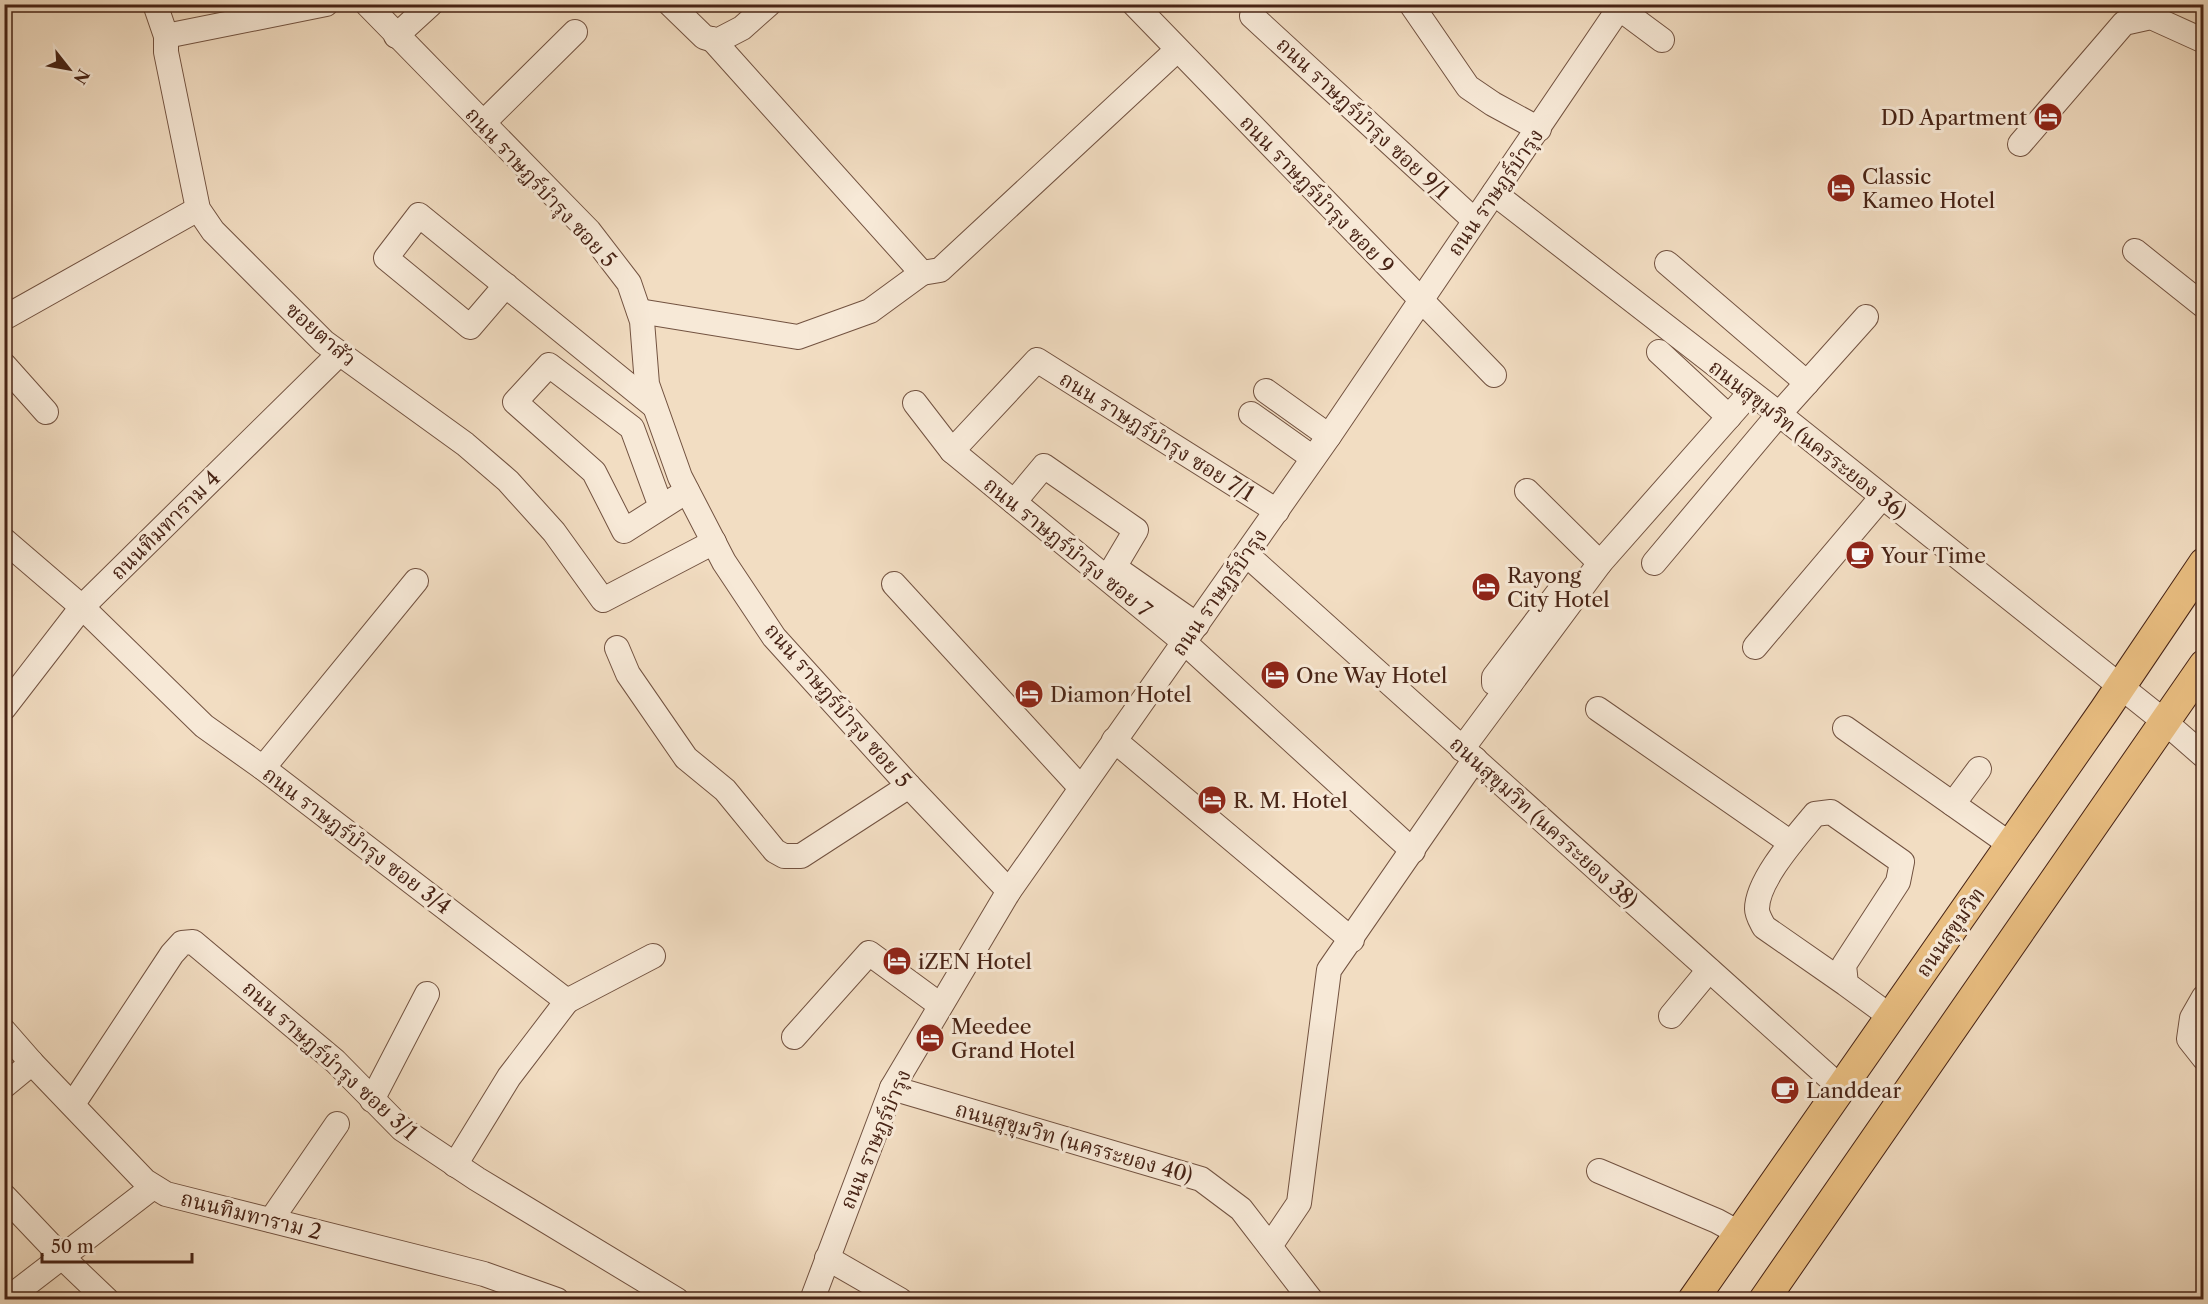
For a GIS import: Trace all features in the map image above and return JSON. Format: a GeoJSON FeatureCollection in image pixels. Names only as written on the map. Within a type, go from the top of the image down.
{"type":"FeatureCollection","features":[{"type":"Feature","properties":{"kind":"main road","name":"ถนนสุขุมวิท"},"geometry":{"type":"LineString","coordinates":[[1693,1299],[2012,845],[2204,563]]}},
{"type":"Feature","properties":{"kind":"main road"},"geometry":{"type":"LineString","coordinates":[[1764,1299],[2204,665]]}},
{"type":"Feature","properties":{"kind":"street","name":"ซอยตาสัว"},"geometry":{"type":"LineString","coordinates":[[155,4],[166,36],[166,52],[198,209],[205,222],[230,249],[339,354],[487,461],[554,532],[603,600],[714,542]]}},
{"type":"Feature","properties":{"kind":"street"},"geometry":{"type":"LineString","coordinates":[[166,36],[326,4]]}},
{"type":"Feature","properties":{"kind":"street","name":"ถนน ราษฎร์บำรุง ซอย 5"},"geometry":{"type":"LineString","coordinates":[[367,4],[589,231],[629,282],[641,316],[650,395],[687,491],[714,542],[774,637],[909,786],[1009,891]]}},
{"type":"Feature","properties":{"kind":"street"},"geometry":{"type":"LineString","coordinates":[[396,36],[431,4]]}},
{"type":"Feature","properties":{"kind":"street"},"geometry":{"type":"LineString","coordinates":[[670,4],[692,27],[717,41],[729,37],[769,4]]}},
{"type":"Feature","properties":{"kind":"street","name":"ถนน ราษฎร์บำรุง ซอย 9"},"geometry":{"type":"LineString","coordinates":[[1134,4],[1213,88],[1494,375]]}},
{"type":"Feature","properties":{"kind":"street"},"geometry":{"type":"LineString","coordinates":[[1411,4],[1468,87],[1493,105],[1539,129]]}},
{"type":"Feature","properties":{"kind":"street"},"geometry":{"type":"LineString","coordinates":[[1620,6],[1662,40]]}},
{"type":"Feature","properties":{"kind":"street","name":"ถนน ราษฎร์บำรุง"},"geometry":{"type":"LineString","coordinates":[[812,1299],[892,1088],[1009,891],[1329,436],[1474,220],[1539,129],[1620,6]]}},
{"type":"Feature","properties":{"kind":"street","name":"ถนน ราษฎร์บำรุง ซอย 9/1"},"geometry":{"type":"LineString","coordinates":[[1252,16],[1474,220]]}},
{"type":"Feature","properties":{"kind":"street"},"geometry":{"type":"LineString","coordinates":[[2020,144],[2124,23],[2151,17],[2204,41]]}},
{"type":"Feature","properties":{"kind":"street"},"geometry":{"type":"LineString","coordinates":[[483,123],[574,32]]}},
{"type":"Feature","properties":{"kind":"street"},"geometry":{"type":"LineString","coordinates":[[712,39],[922,273]]}},
{"type":"Feature","properties":{"kind":"street"},"geometry":{"type":"LineString","coordinates":[[641,316],[798,337],[870,311],[922,273],[940,270],[1177,50]]}},
{"type":"Feature","properties":{"kind":"street","name":"ถนนสุขุมวิท (นครระยอง 36)"},"geometry":{"type":"LineString","coordinates":[[1494,193],[1779,414],[2165,722],[2204,756]]}},
{"type":"Feature","properties":{"kind":"street"},"geometry":{"type":"LineString","coordinates":[[4,318],[29,301],[198,209]]}},
{"type":"Feature","properties":{"kind":"street"},"geometry":{"type":"LineString","coordinates":[[506,285],[470,327],[386,258],[419,215],[650,395]]}},
{"type":"Feature","properties":{"kind":"street"},"geometry":{"type":"LineString","coordinates":[[2135,251],[2204,306]]}},
{"type":"Feature","properties":{"kind":"street"},"geometry":{"type":"LineString","coordinates":[[1667,263],[1807,383]]}},
{"type":"Feature","properties":{"kind":"street"},"geometry":{"type":"LineString","coordinates":[[1654,563],[1779,414],[1866,317]]}},
{"type":"Feature","properties":{"kind":"street"},"geometry":{"type":"LineString","coordinates":[[1659,352],[1729,417]]}},
{"type":"Feature","properties":{"kind":"street","name":"ถนนทิมทาราม 4"},"geometry":{"type":"LineString","coordinates":[[4,708],[82,607],[339,354]]}},
{"type":"Feature","properties":{"kind":"street","name":"ถนน ราษฎร์บำรุง ซอย 7/1"},"geometry":{"type":"LineString","coordinates":[[952,451],[1037,360],[1277,511]]}},
{"type":"Feature","properties":{"kind":"street"},"geometry":{"type":"LineString","coordinates":[[662,507],[632,428],[549,364],[514,402],[594,472],[624,531],[662,507],[687,491]]}},
{"type":"Feature","properties":{"kind":"street"},"geometry":{"type":"LineString","coordinates":[[4,365],[46,412]]}},
{"type":"Feature","properties":{"kind":"street"},"geometry":{"type":"LineString","coordinates":[[1266,391],[1329,436]]}},
{"type":"Feature","properties":{"kind":"street"},"geometry":{"type":"LineString","coordinates":[[1270,1246],[1299,1203],[1329,969],[1352,940],[1413,851],[1511,683],[1502,686],[1494,682],[1494,677],[1595,557],[1750,393]]}},
{"type":"Feature","properties":{"kind":"street","name":"ถนน ราษฎร์บำรุง ซอย 7"},"geometry":{"type":"LineString","coordinates":[[915,403],[952,451],[1014,502],[1190,633]]}},
{"type":"Feature","properties":{"kind":"street"},"geometry":{"type":"LineString","coordinates":[[1251,414],[1313,458]]}},
{"type":"Feature","properties":{"kind":"street"},"geometry":{"type":"LineString","coordinates":[[1014,502],[1044,466],[1136,530],[1114,567],[1190,633],[1413,851]]}},
{"type":"Feature","properties":{"kind":"street"},"geometry":{"type":"LineString","coordinates":[[1527,491],[1595,557]]}},
{"type":"Feature","properties":{"kind":"street"},"geometry":{"type":"LineString","coordinates":[[1755,647],[1882,497]]}},
{"type":"Feature","properties":{"kind":"street","name":"ถนน ราษฎร์บำรุง ซอย 3/4"},"geometry":{"type":"LineString","coordinates":[[4,540],[82,607],[204,726],[263,768],[567,1001]]}},
{"type":"Feature","properties":{"kind":"street","name":"ถนนสุขุมวิท (นครระยอง 38)"},"geometry":{"type":"LineString","coordinates":[[1246,555],[1841,1088]]}},
{"type":"Feature","properties":{"kind":"street"},"geometry":{"type":"LineString","coordinates":[[263,768],[416,581]]}},
{"type":"Feature","properties":{"kind":"street"},"geometry":{"type":"LineString","coordinates":[[894,584],[1081,788]]}},
{"type":"Feature","properties":{"kind":"street"},"geometry":{"type":"LineString","coordinates":[[617,648],[628,674],[686,758],[725,790],[775,851],[784,856],[801,856],[909,786]]}},
{"type":"Feature","properties":{"kind":"street"},"geometry":{"type":"LineString","coordinates":[[1598,709],[1791,843]]}},
{"type":"Feature","properties":{"kind":"street"},"geometry":{"type":"LineString","coordinates":[[1845,728],[2012,845]]}},
{"type":"Feature","properties":{"kind":"street"},"geometry":{"type":"LineString","coordinates":[[1114,740],[1352,940]]}},
{"type":"Feature","properties":{"kind":"street"},"geometry":{"type":"LineString","coordinates":[[1953,804],[1979,769]]}},
{"type":"Feature","properties":{"kind":"street"},"geometry":{"type":"LineString","coordinates":[[1846,984],[1844,965],[1899,882],[1902,862],[1831,812],[1815,814],[1791,843],[1759,894],[1757,912],[1764,927],[1891,1017]]}},
{"type":"Feature","properties":{"kind":"street","name":"ถนน ราษฎร์บำรุง ซอย 3/1"},"geometry":{"type":"LineString","coordinates":[[73,1104],[172,954],[187,941],[200,946],[335,1061],[402,1129],[455,1165],[677,1299]]}},
{"type":"Feature","properties":{"kind":"street"},"geometry":{"type":"LineString","coordinates":[[794,1037],[869,953],[940,1005]]}},
{"type":"Feature","properties":{"kind":"street"},"geometry":{"type":"LineString","coordinates":[[455,1165],[509,1077],[567,1001],[653,956]]}},
{"type":"Feature","properties":{"kind":"street"},"geometry":{"type":"LineString","coordinates":[[1671,1016],[1709,970]]}},
{"type":"Feature","properties":{"kind":"street"},"geometry":{"type":"LineString","coordinates":[[372,1100],[428,994]]}},
{"type":"Feature","properties":{"kind":"street"},"geometry":{"type":"LineString","coordinates":[[2204,997],[2192,1018],[2189,1039],[2204,1058]]}},
{"type":"Feature","properties":{"kind":"street","name":"ถนนทิมทาราม 2"},"geometry":{"type":"LineString","coordinates":[[4,1031],[32,1064],[153,1187],[180,1198],[483,1274],[557,1299]]}},
{"type":"Feature","properties":{"kind":"street"},"geometry":{"type":"LineString","coordinates":[[4,1086],[32,1064]]}},
{"type":"Feature","properties":{"kind":"street","name":"ถนนสุขุมวิท (นครระยอง 40)"},"geometry":{"type":"LineString","coordinates":[[892,1088],[1201,1179],[1241,1209],[1270,1246],[1299,1294]]}},
{"type":"Feature","properties":{"kind":"street"},"geometry":{"type":"LineString","coordinates":[[271,1220],[337,1124]]}},
{"type":"Feature","properties":{"kind":"street"},"geometry":{"type":"LineString","coordinates":[[1599,1171],[1717,1221],[1739,1233]]}},
{"type":"Feature","properties":{"kind":"street"},"geometry":{"type":"LineString","coordinates":[[6,1299],[153,1187]]}},
{"type":"Feature","properties":{"kind":"street"},"geometry":{"type":"LineString","coordinates":[[4,1196],[61,1256],[107,1299]]}},
{"type":"Feature","properties":{"kind":"street"},"geometry":{"type":"LineString","coordinates":[[828,1258],[900,1299]]}},
{"type":"Feature","properties":{"kind":"place","name":"DD Apartment"},"geometry":{"type":"Point","coordinates":[2048,117]}},
{"type":"Feature","properties":{"kind":"place","name":"Classic Kameo Hotel"},"geometry":{"type":"Point","coordinates":[1841,188]}},
{"type":"Feature","properties":{"kind":"place","name":"Your Time"},"geometry":{"type":"Point","coordinates":[1860,555]}},
{"type":"Feature","properties":{"kind":"place","name":"Rayong City Hotel"},"geometry":{"type":"Point","coordinates":[1486,587]}},
{"type":"Feature","properties":{"kind":"place","name":"One Way Hotel"},"geometry":{"type":"Point","coordinates":[1275,675]}},
{"type":"Feature","properties":{"kind":"place","name":"Diamon Hotel"},"geometry":{"type":"Point","coordinates":[1029,694]}},
{"type":"Feature","properties":{"kind":"place","name":"R. M. Hotel"},"geometry":{"type":"Point","coordinates":[1212,800]}},
{"type":"Feature","properties":{"kind":"place","name":"iZEN Hotel"},"geometry":{"type":"Point","coordinates":[897,961]}},
{"type":"Feature","properties":{"kind":"place","name":"Meedee Grand Hotel"},"geometry":{"type":"Point","coordinates":[930,1038]}},
{"type":"Feature","properties":{"kind":"place","name":"Landdear"},"geometry":{"type":"Point","coordinates":[1785,1090]}}]}
